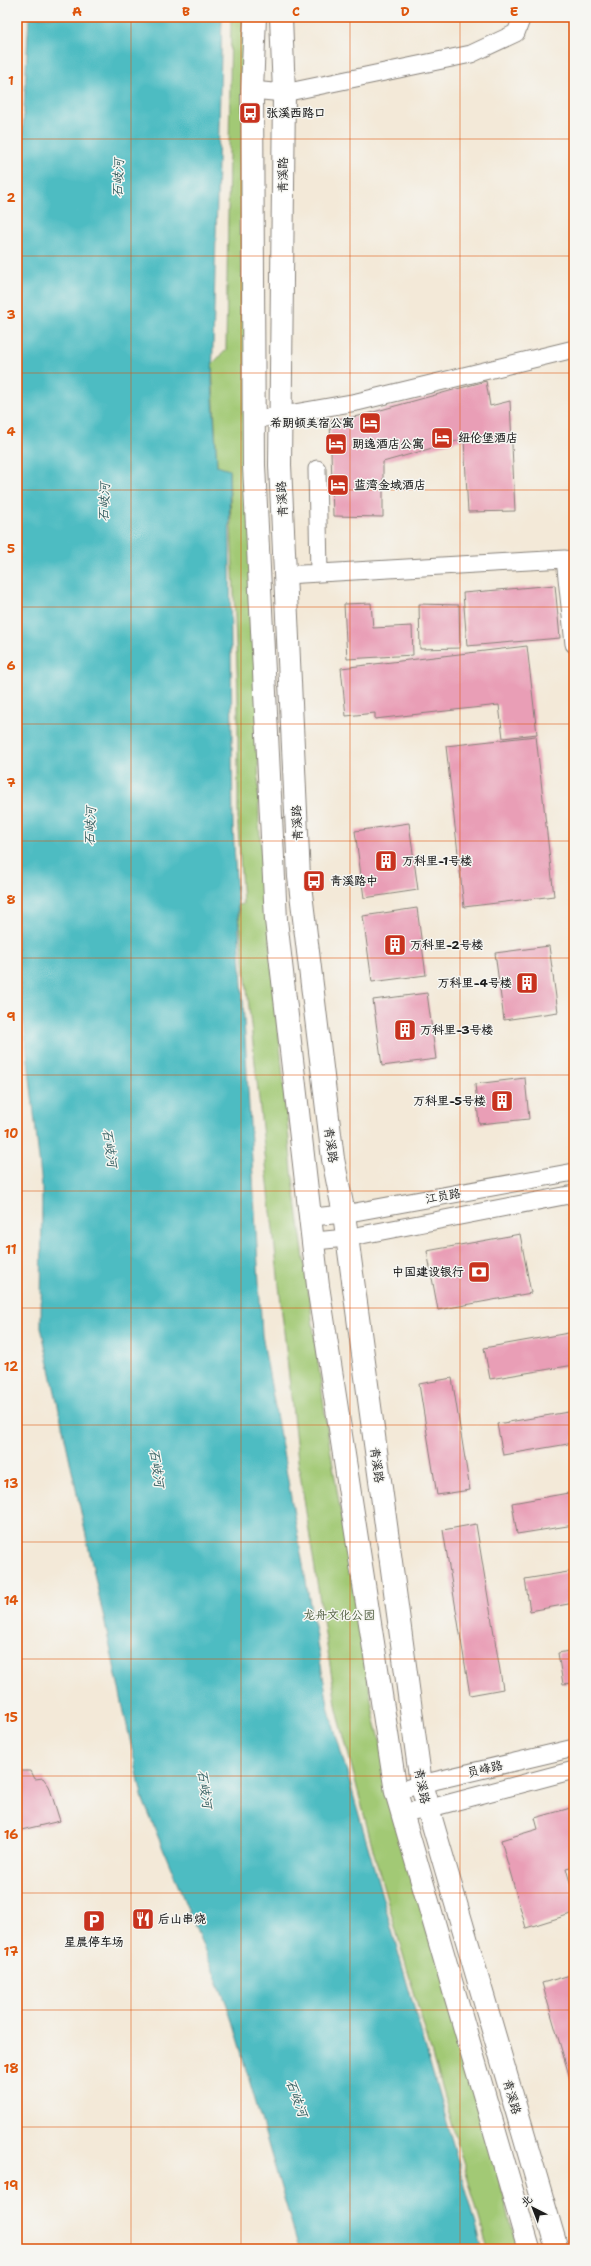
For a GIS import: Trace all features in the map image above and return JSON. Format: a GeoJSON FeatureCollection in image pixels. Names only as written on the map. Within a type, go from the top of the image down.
{"type":"FeatureCollection","features":[{"type":"Feature","properties":{"kind":"main road"},"geometry":{"type":"LineString","coordinates":[[254,17],[252,90],[255,481],[276,920],[315,1241],[318,1286],[399,1802],[529,2249]]}},
{"type":"Feature","properties":{"kind":"main road","name":"青溪路"},"geometry":{"type":"LineString","coordinates":[[281,17],[284,93],[280,465],[299,876],[332,1159],[344,1214],[346,1238],[421,1784],[557,2249]]}},
{"type":"Feature","properties":{"kind":"street"},"geometry":{"type":"LineString","coordinates":[[252,90],[284,93],[471,54],[516,33],[522,17]]}},
{"type":"Feature","properties":{"kind":"street"},"geometry":{"type":"LineString","coordinates":[[254,420],[281,417],[357,402],[574,349]]}},
{"type":"Feature","properties":{"kind":"street"},"geometry":{"type":"LineString","coordinates":[[317,469],[319,573]]}},
{"type":"Feature","properties":{"kind":"street"},"geometry":{"type":"LineString","coordinates":[[285,575],[565,559],[574,644]]}},
{"type":"Feature","properties":{"kind":"street","name":"江员路"},"geometry":{"type":"LineString","coordinates":[[312,1217],[344,1214],[574,1172]]}},
{"type":"Feature","properties":{"kind":"street","name":"江员路"},"geometry":{"type":"LineString","coordinates":[[315,1241],[346,1238],[574,1194]]}},
{"type":"Feature","properties":{"kind":"street","name":"员峰路"},"geometry":{"type":"LineString","coordinates":[[399,1802],[421,1784],[574,1748]]}},
{"type":"Feature","properties":{"kind":"street","name":"员峰路"},"geometry":{"type":"LineString","coordinates":[[399,1802],[427,1808],[574,1770]]}},
{"type":"Feature","properties":{"kind":"green space","name":"龙舟文化公园"},"geometry":{"type":"Polygon","coordinates":[[[231,17],[250,17],[259,824],[292,1171],[328,1435],[374,1717],[518,2249],[488,2249],[376,1861],[337,1710],[298,1461],[238,905],[243,904],[238,825],[238,693],[229,471],[217,466],[212,364],[226,350],[231,17]]]}},
{"type":"Feature","properties":{"kind":"water","name":"石岐河"},"geometry":{"type":"Polygon","coordinates":[[[29,17],[222,17],[212,382],[217,466],[229,470],[233,827],[262,1335],[329,1710],[483,2249],[299,2249],[227,2005],[143,1800],[41,1327],[42,1186],[17,960],[17,309],[20,181],[29,17]]]}},
{"type":"Feature","properties":{"kind":"building"},"geometry":{"type":"Polygon","coordinates":[[[486,381],[490,406],[510,401],[515,511],[468,512],[464,439],[383,462],[383,517],[333,516],[330,420],[359,416],[486,381]]]}},
{"type":"Feature","properties":{"kind":"building"},"geometry":{"type":"Polygon","coordinates":[[[555,585],[560,638],[467,646],[463,593],[555,585]]]}},
{"type":"Feature","properties":{"kind":"building"},"geometry":{"type":"Polygon","coordinates":[[[371,603],[373,628],[412,626],[413,655],[347,659],[344,604],[371,603]]]}},
{"type":"Feature","properties":{"kind":"building"},"geometry":{"type":"Polygon","coordinates":[[[419,604],[459,605],[460,648],[420,649],[419,604]]]}},
{"type":"Feature","properties":{"kind":"building"},"geometry":{"type":"Polygon","coordinates":[[[527,646],[537,734],[503,738],[499,705],[375,719],[375,713],[346,716],[341,668],[527,646]]]}},
{"type":"Feature","properties":{"kind":"building"},"geometry":{"type":"Polygon","coordinates":[[[536,736],[554,896],[464,907],[446,746],[536,736]]]}},
{"type":"Feature","properties":{"kind":"building","name":"万科里-1号楼"},"geometry":{"type":"Polygon","coordinates":[[[409,823],[418,890],[364,898],[355,831],[409,823]]]}},
{"type":"Feature","properties":{"kind":"building","name":"万科里-2号楼"},"geometry":{"type":"Polygon","coordinates":[[[417,908],[426,975],[372,982],[363,916],[417,908]]]}},
{"type":"Feature","properties":{"kind":"building","name":"万科里-4号楼"},"geometry":{"type":"Polygon","coordinates":[[[549,946],[558,1012],[504,1020],[495,953],[549,946]]]}},
{"type":"Feature","properties":{"kind":"building","name":"万科里-3号楼"},"geometry":{"type":"Polygon","coordinates":[[[427,993],[436,1059],[382,1066],[373,1000],[427,993]]]}},
{"type":"Feature","properties":{"kind":"building","name":"万科里-5号楼"},"geometry":{"type":"Polygon","coordinates":[[[525,1078],[529,1119],[479,1124],[475,1084],[525,1078]]]}},
{"type":"Feature","properties":{"kind":"building","name":"中国建设银行"},"geometry":{"type":"Polygon","coordinates":[[[520,1234],[531,1293],[438,1310],[427,1251],[520,1234]]]}},
{"type":"Feature","properties":{"kind":"building"},"geometry":{"type":"Polygon","coordinates":[[[574,1332],[574,1365],[490,1379],[484,1348],[574,1332]]]}},
{"type":"Feature","properties":{"kind":"building"},"geometry":{"type":"Polygon","coordinates":[[[452,1378],[470,1490],[437,1495],[419,1384],[452,1378]]]}},
{"type":"Feature","properties":{"kind":"building"},"geometry":{"type":"Polygon","coordinates":[[[574,1411],[574,1443],[503,1455],[497,1424],[574,1411]]]}},
{"type":"Feature","properties":{"kind":"building"},"geometry":{"type":"Polygon","coordinates":[[[574,1492],[574,1525],[517,1534],[512,1503],[574,1492]]]}},
{"type":"Feature","properties":{"kind":"building"},"geometry":{"type":"Polygon","coordinates":[[[476,1524],[503,1689],[470,1695],[443,1530],[476,1524]]]}},
{"type":"Feature","properties":{"kind":"building"},"geometry":{"type":"Polygon","coordinates":[[[574,1571],[574,1603],[530,1611],[525,1579],[574,1571]]]}},
{"type":"Feature","properties":{"kind":"building"},"geometry":{"type":"Polygon","coordinates":[[[574,1650],[574,1683],[563,1684],[558,1653],[574,1650]]]}},
{"type":"Feature","properties":{"kind":"building"},"geometry":{"type":"Polygon","coordinates":[[[17,1771],[31,1771],[35,1779],[43,1778],[49,1786],[60,1821],[17,1831],[17,1771]]]}},
{"type":"Feature","properties":{"kind":"building"},"geometry":{"type":"Polygon","coordinates":[[[574,1807],[574,1866],[566,1868],[574,1897],[574,1913],[526,1928],[501,1840],[538,1829],[535,1818],[574,1807]]]}},
{"type":"Feature","properties":{"kind":"building"},"geometry":{"type":"Polygon","coordinates":[[[574,1974],[574,2092],[542,1983],[574,1974]]]}},
{"type":"Feature","properties":{"kind":"place","name":"张溪西路口"},"geometry":{"type":"Point","coordinates":[250,113]}},
{"type":"Feature","properties":{"kind":"place","name":"希朗顿美宿公寓"},"geometry":{"type":"Point","coordinates":[370,423]}},
{"type":"Feature","properties":{"kind":"place","name":"纽伦堡酒店"},"geometry":{"type":"Point","coordinates":[442,438]}},
{"type":"Feature","properties":{"kind":"place","name":"朗逸酒店公寓"},"geometry":{"type":"Point","coordinates":[336,444]}},
{"type":"Feature","properties":{"kind":"place","name":"蓝湾金域酒店"},"geometry":{"type":"Point","coordinates":[338,485]}},
{"type":"Feature","properties":{"kind":"place","name":"万科里-1号楼"},"geometry":{"type":"Point","coordinates":[386,861]}},
{"type":"Feature","properties":{"kind":"place","name":"青溪路中"},"geometry":{"type":"Point","coordinates":[314,881]}},
{"type":"Feature","properties":{"kind":"place","name":"万科里-2号楼"},"geometry":{"type":"Point","coordinates":[395,945]}},
{"type":"Feature","properties":{"kind":"place","name":"万科里-4号楼"},"geometry":{"type":"Point","coordinates":[527,983]}},
{"type":"Feature","properties":{"kind":"place","name":"万科里-3号楼"},"geometry":{"type":"Point","coordinates":[405,1030]}},
{"type":"Feature","properties":{"kind":"place","name":"万科里-5号楼"},"geometry":{"type":"Point","coordinates":[502,1101]}},
{"type":"Feature","properties":{"kind":"place","name":"中国建设银行"},"geometry":{"type":"Point","coordinates":[479,1272]}},
{"type":"Feature","properties":{"kind":"place","name":"后山串烧"},"geometry":{"type":"Point","coordinates":[143,1919]}},
{"type":"Feature","properties":{"kind":"place","name":"星晨停车场"},"geometry":{"type":"Point","coordinates":[94,1921]}}]}
